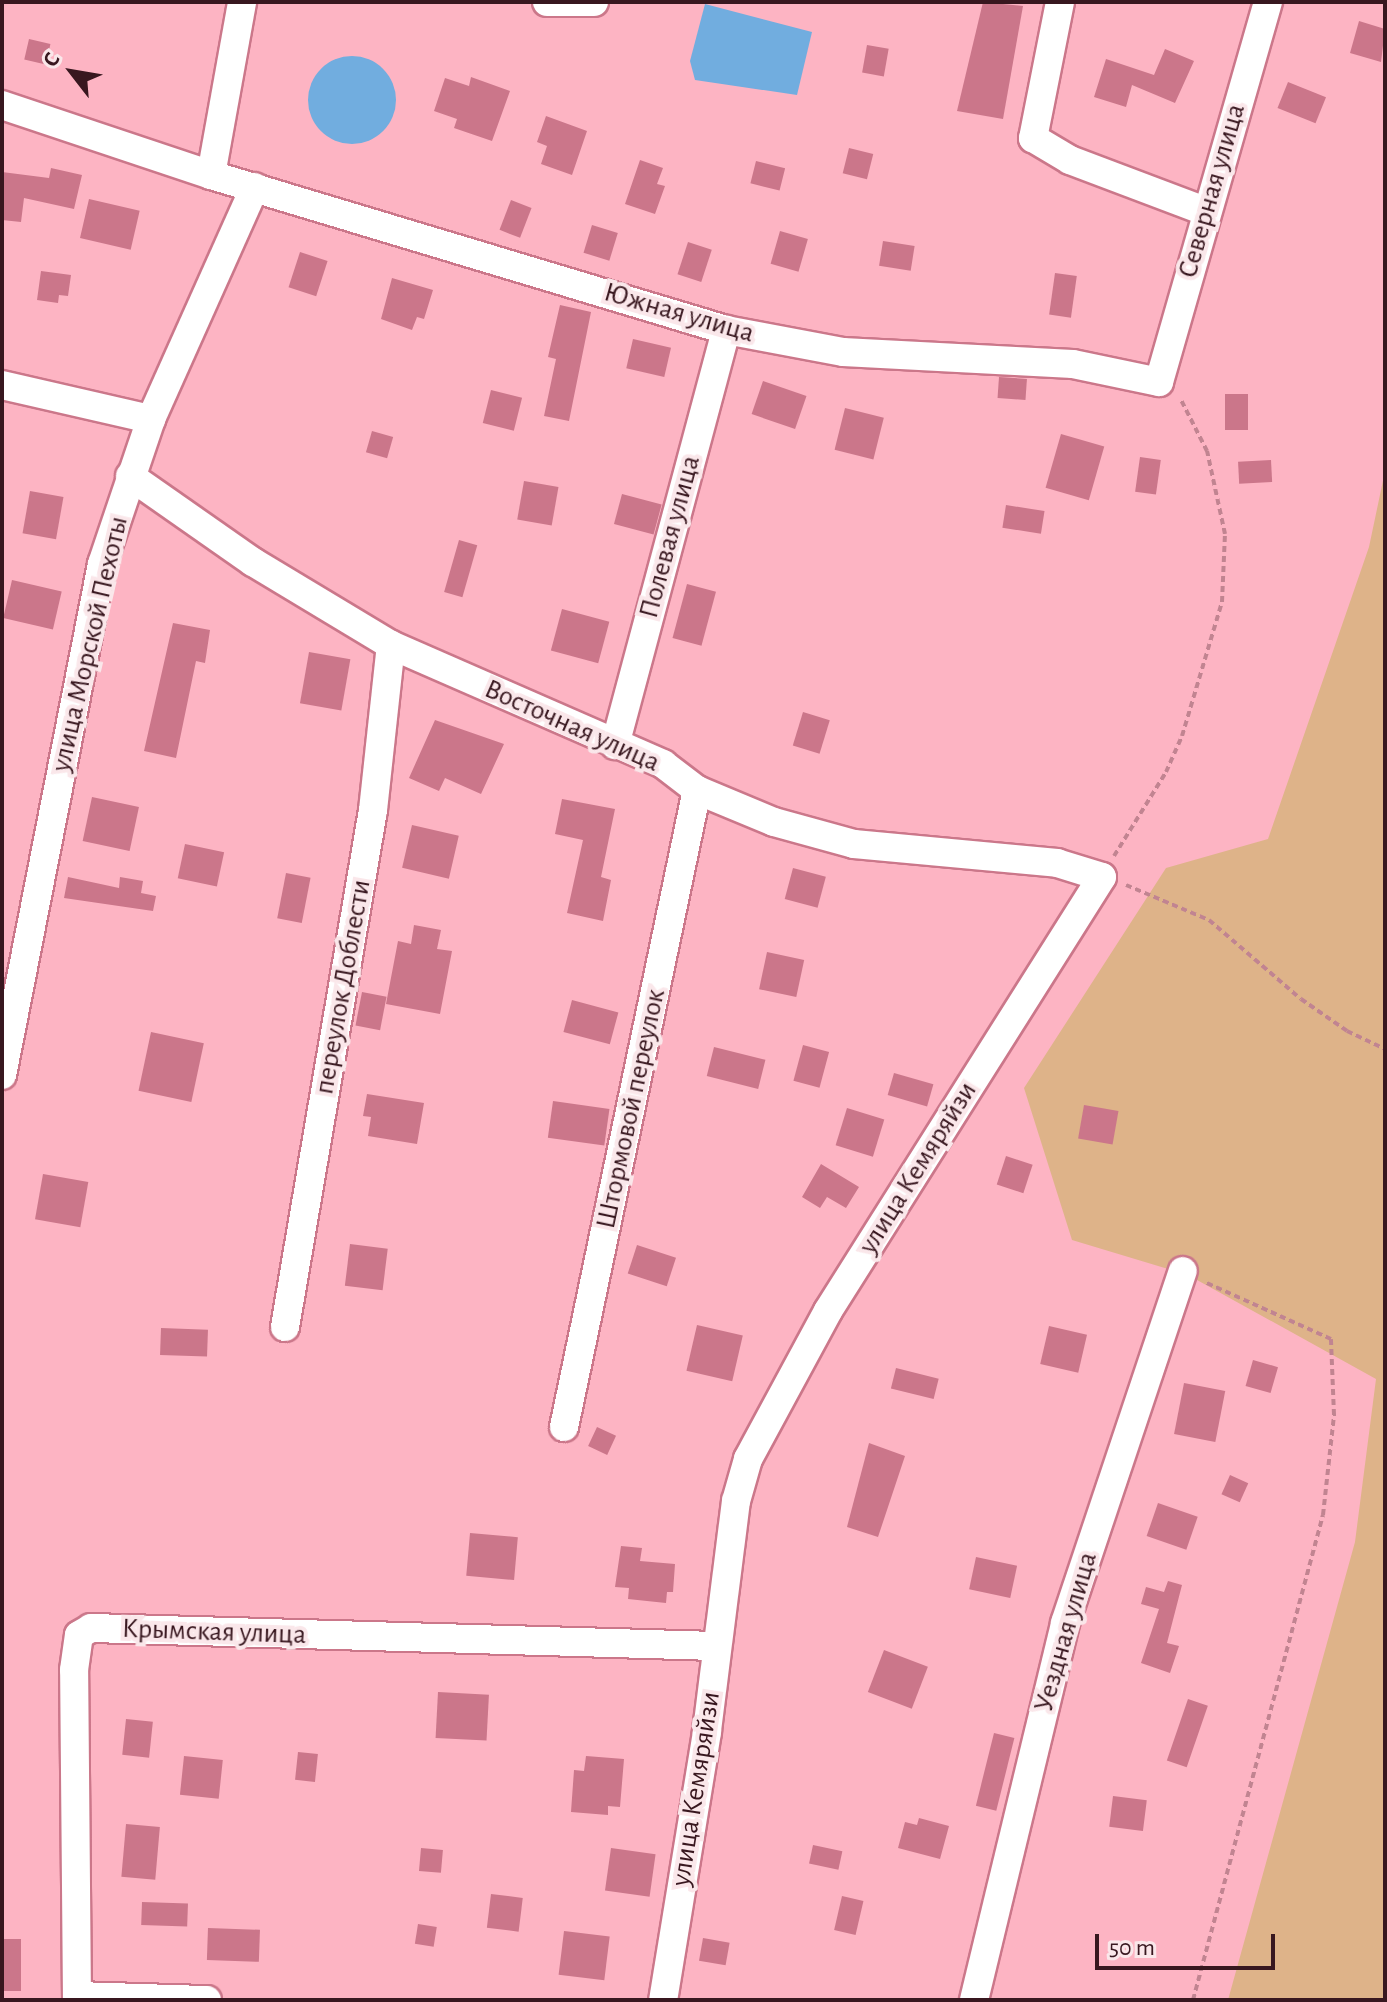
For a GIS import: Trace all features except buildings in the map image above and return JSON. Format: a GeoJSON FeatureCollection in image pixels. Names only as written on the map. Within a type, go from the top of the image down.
{"type":"FeatureCollection","features":[{"type":"Feature","properties":{"kind":"street"},"geometry":{"type":"LineString","coordinates":[[211,175],[242,2]]}},
{"type":"Feature","properties":{"kind":"street"},"geometry":{"type":"LineString","coordinates":[[547,2],[594,2]]}},
{"type":"Feature","properties":{"kind":"street"},"geometry":{"type":"LineString","coordinates":[[1060,2],[1033,138],[1070,160],[1205,211]]}},
{"type":"Feature","properties":{"kind":"street","name":"Северная улица"},"geometry":{"type":"LineString","coordinates":[[1159,382],[1205,211],[1268,2]]}},
{"type":"Feature","properties":{"kind":"street","name":"Южная улица"},"geometry":{"type":"LineString","coordinates":[[2,105],[211,175],[726,330],[843,352],[1073,364],[1159,382]]}},
{"type":"Feature","properties":{"kind":"street","name":"улица Морской Пехоты"},"geometry":{"type":"LineString","coordinates":[[2,1075],[102,564],[151,419],[255,187]]}},
{"type":"Feature","properties":{"kind":"street","name":"Полевая улица"},"geometry":{"type":"LineString","coordinates":[[615,745],[726,330]]}},
{"type":"Feature","properties":{"kind":"street"},"geometry":{"type":"LineString","coordinates":[[2,385],[151,419]]}},
{"type":"Feature","properties":{"kind":"street","name":"Восточная улица"},"geometry":{"type":"LineString","coordinates":[[130,476],[253,562],[391,645],[663,764],[697,790],[774,822],[854,844],[1057,863],[1102,877]]}},
{"type":"Feature","properties":{"kind":"street","name":"переулок Доблести"},"geometry":{"type":"LineString","coordinates":[[285,1327],[373,810],[391,645]]}},
{"type":"Feature","properties":{"kind":"street","name":"Штормовой переулок"},"geometry":{"type":"LineString","coordinates":[[564,1427],[697,790]]}},
{"type":"Feature","properties":{"kind":"street","name":"улица Кемяряйзи"},"geometry":{"type":"LineString","coordinates":[[663,2000],[736,1501],[766,1421],[828,1311],[1102,877]]}},
{"type":"Feature","properties":{"kind":"street","name":"Уездная улица"},"geometry":{"type":"LineString","coordinates":[[974,2000],[1065,1623],[1183,1271]]}},
{"type":"Feature","properties":{"kind":"street","name":"Крымская улица"},"geometry":{"type":"LineString","coordinates":[[77,1998],[74,1670],[79,1635],[91,1628],[716,1646]]}},
{"type":"Feature","properties":{"kind":"street"},"geometry":{"type":"LineString","coordinates":[[77,1998],[207,2000]]}},
{"type":"Feature","properties":{"kind":"path"},"geometry":{"type":"LineString","coordinates":[[1159,382],[1182,399],[1207,451],[1225,534],[1227,568],[1222,602],[1182,736],[1166,772],[1102,877],[1185,906],[1209,920],[1301,999],[1347,1031],[1385,1049]]}},
{"type":"Feature","properties":{"kind":"path"},"geometry":{"type":"LineString","coordinates":[[1183,1271],[1331,1339],[1334,1415],[1323,1515],[1193,2000]]}},
{"type":"Feature","properties":{"kind":"shaded area"},"geometry":{"type":"Polygon","coordinates":[[[1385,471],[1385,2000],[1228,2000],[1355,1542],[1376,1379],[1188,1275],[1072,1240],[1024,1088],[1166,868],[1268,839],[1369,547],[1385,471]]]}},
{"type":"Feature","properties":{"kind":"water"},"geometry":{"type":"Polygon","coordinates":[[[705,4],[812,32],[797,95],[695,80],[690,61],[705,4]]]}},
{"type":"Feature","properties":{"kind":"water"},"geometry":{"type":"Polygon","coordinates":[[[352,56],[377,63],[389,75],[396,100],[389,125],[377,137],[352,144],[327,137],[315,125],[308,100],[315,75],[327,63],[352,56]]]}}]}
